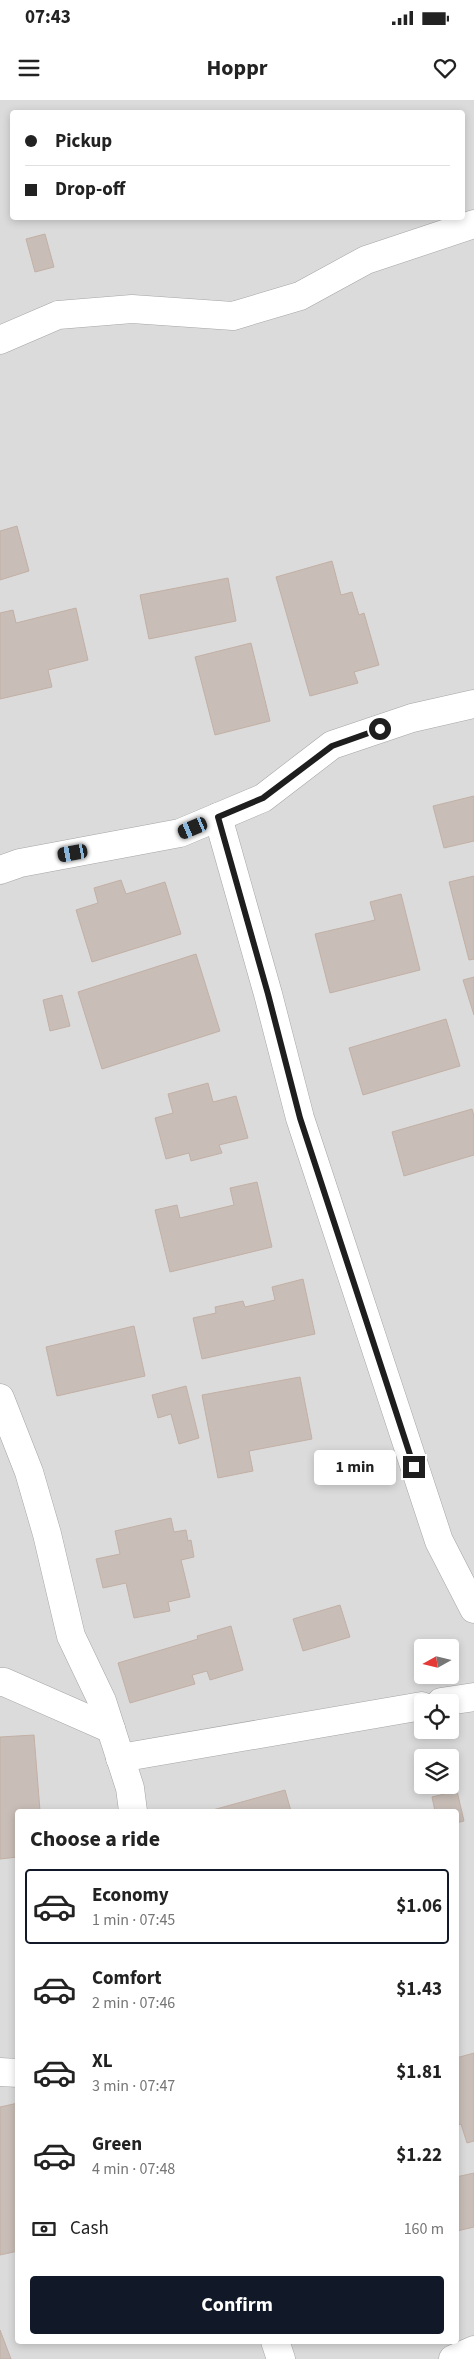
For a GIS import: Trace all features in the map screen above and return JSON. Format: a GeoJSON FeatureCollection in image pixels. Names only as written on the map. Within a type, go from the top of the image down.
{"type":"FeatureCollection","features":[{"type":"Feature","properties":{"kind":"street"},"geometry":{"type":"LineString","coordinates":[[0,340],[58,316],[132,309],[232,316],[300,296],[366,260],[474,224]]}},
{"type":"Feature","properties":{"kind":"street"},"geometry":{"type":"LineString","coordinates":[[0,870],[20,863],[180,833],[263,798],[332,746],[412,718],[474,704]]}},
{"type":"Feature","properties":{"kind":"street"},"geometry":{"type":"LineString","coordinates":[[218,817],[268,994],[300,1118],[438,1540],[474,1609]]}},
{"type":"Feature","properties":{"kind":"street"},"geometry":{"type":"LineString","coordinates":[[0,1398],[29,1472],[47,1534],[71,1636],[102,1701],[130,1788],[133,1809]]}},
{"type":"Feature","properties":{"kind":"street"},"geometry":{"type":"LineString","coordinates":[[0,1682],[4,1682],[111,1729]]}},
{"type":"Feature","properties":{"kind":"street"},"geometry":{"type":"LineString","coordinates":[[459,1699],[474,1697]]}},
{"type":"Feature","properties":{"kind":"street"},"geometry":{"type":"LineString","coordinates":[[120,1758],[414,1707]]}},
{"type":"Feature","properties":{"kind":"street"},"geometry":{"type":"LineString","coordinates":[[0,2072],[15,2073]]}},
{"type":"Feature","properties":{"kind":"street"},"geometry":{"type":"LineString","coordinates":[[276,2344],[281,2359]]}},
{"type":"Feature","properties":{"kind":"street"},"geometry":{"type":"LineString","coordinates":[[454,2359],[474,2350]]}},
{"type":"Feature","properties":{"kind":"shaded area"},"geometry":{"type":"Polygon","coordinates":[[[0,100],[474,100],[474,2359],[0,2359],[0,100]]]}},
{"type":"Feature","properties":{"kind":"building"},"geometry":{"type":"Polygon","coordinates":[[[45,234],[54,267],[35,272],[26,239],[45,234]]]}},
{"type":"Feature","properties":{"kind":"building"},"geometry":{"type":"Polygon","coordinates":[[[17,526],[29,571],[0,580],[0,531],[17,526]]]}},
{"type":"Feature","properties":{"kind":"building"},"geometry":{"type":"Polygon","coordinates":[[[332,561],[341,595],[352,592],[359,615],[364,613],[379,665],[354,672],[358,683],[310,696],[276,577],[332,561]]]}},
{"type":"Feature","properties":{"kind":"building"},"geometry":{"type":"Polygon","coordinates":[[[228,578],[236,621],[149,639],[140,595],[228,578]]]}},
{"type":"Feature","properties":{"kind":"building"},"geometry":{"type":"Polygon","coordinates":[[[76,608],[88,660],[48,670],[52,687],[0,699],[0,613],[13,610],[16,623],[76,608]]]}},
{"type":"Feature","properties":{"kind":"building"},"geometry":{"type":"Polygon","coordinates":[[[251,643],[270,721],[215,735],[195,657],[251,643]]]}},
{"type":"Feature","properties":{"kind":"building"},"geometry":{"type":"Polygon","coordinates":[[[474,796],[474,841],[444,848],[433,806],[474,796]]]}},
{"type":"Feature","properties":{"kind":"building"},"geometry":{"type":"Polygon","coordinates":[[[474,876],[474,959],[469,960],[449,882],[474,876]]]}},
{"type":"Feature","properties":{"kind":"building"},"geometry":{"type":"Polygon","coordinates":[[[121,880],[126,894],[165,882],[181,934],[92,962],[76,910],[98,903],[94,888],[121,880]]]}},
{"type":"Feature","properties":{"kind":"building"},"geometry":{"type":"Polygon","coordinates":[[[401,894],[420,970],[330,993],[315,934],[375,920],[370,902],[401,894]]]}},
{"type":"Feature","properties":{"kind":"building"},"geometry":{"type":"Polygon","coordinates":[[[196,954],[220,1031],[102,1069],[78,992],[196,954]]]}},
{"type":"Feature","properties":{"kind":"building"},"geometry":{"type":"Polygon","coordinates":[[[474,977],[474,1015],[463,980],[474,977]]]}},
{"type":"Feature","properties":{"kind":"building"},"geometry":{"type":"Polygon","coordinates":[[[62,995],[70,1026],[50,1031],[43,1000],[62,995]]]}},
{"type":"Feature","properties":{"kind":"building"},"geometry":{"type":"Polygon","coordinates":[[[446,1019],[460,1066],[363,1095],[349,1048],[446,1019]]]}},
{"type":"Feature","properties":{"kind":"building"},"geometry":{"type":"Polygon","coordinates":[[[208,1083],[213,1102],[236,1096],[248,1138],[219,1145],[222,1153],[191,1161],[189,1153],[166,1159],[155,1118],[173,1113],[168,1094],[208,1083]]]}},
{"type":"Feature","properties":{"kind":"building"},"geometry":{"type":"Polygon","coordinates":[[[472,1109],[474,1116],[474,1155],[404,1176],[392,1132],[472,1109]]]}},
{"type":"Feature","properties":{"kind":"building"},"geometry":{"type":"Polygon","coordinates":[[[257,1182],[272,1247],[170,1272],[155,1210],[177,1205],[180,1218],[234,1205],[230,1188],[257,1182]]]}},
{"type":"Feature","properties":{"kind":"building"},"geometry":{"type":"Polygon","coordinates":[[[303,1279],[315,1334],[202,1359],[193,1318],[216,1313],[215,1307],[243,1301],[245,1307],[275,1300],[272,1287],[303,1279]]]}},
{"type":"Feature","properties":{"kind":"building"},"geometry":{"type":"Polygon","coordinates":[[[134,1326],[145,1376],[57,1396],[46,1347],[134,1326]]]}},
{"type":"Feature","properties":{"kind":"building"},"geometry":{"type":"Polygon","coordinates":[[[300,1377],[312,1439],[249,1451],[253,1471],[218,1478],[202,1395],[300,1377]]]}},
{"type":"Feature","properties":{"kind":"building"},"geometry":{"type":"Polygon","coordinates":[[[186,1386],[199,1438],[179,1444],[171,1414],[158,1418],[152,1395],[186,1386]]]}},
{"type":"Feature","properties":{"kind":"building"},"geometry":{"type":"Polygon","coordinates":[[[171,1518],[174,1532],[186,1530],[188,1541],[191,1540],[194,1557],[181,1560],[190,1597],[168,1602],[170,1611],[134,1618],[126,1583],[103,1588],[96,1559],[120,1554],[115,1531],[171,1518]]]}},
{"type":"Feature","properties":{"kind":"building"},"geometry":{"type":"Polygon","coordinates":[[[340,1605],[350,1637],[303,1651],[293,1619],[340,1605]]]}},
{"type":"Feature","properties":{"kind":"building"},"geometry":{"type":"Polygon","coordinates":[[[231,1626],[243,1670],[210,1680],[207,1671],[192,1675],[195,1684],[130,1703],[118,1663],[198,1639],[197,1636],[231,1626]]]}},
{"type":"Feature","properties":{"kind":"building"},"geometry":{"type":"Polygon","coordinates":[[[34,1735],[40,1809],[15,1809],[15,1857],[0,1859],[0,1737],[34,1735]]]}},
{"type":"Feature","properties":{"kind":"building"},"geometry":{"type":"Polygon","coordinates":[[[285,1790],[290,1809],[216,1809],[285,1790]]]}},
{"type":"Feature","properties":{"kind":"building"},"geometry":{"type":"Polygon","coordinates":[[[444,1794],[458,1794],[464,1821],[459,1822],[459,1809],[435,1809],[432,1797],[444,1794]]]}},
{"type":"Feature","properties":{"kind":"building"},"geometry":{"type":"Polygon","coordinates":[[[474,2053],[474,2141],[467,2143],[461,2124],[459,2125],[459,2057],[474,2053]]]}},
{"type":"Feature","properties":{"kind":"building"},"geometry":{"type":"Polygon","coordinates":[[[15,2104],[15,2252],[0,2255],[0,2107],[15,2104]]]}},
{"type":"Feature","properties":{"kind":"building"},"geometry":{"type":"Polygon","coordinates":[[[474,2173],[474,2227],[459,2231],[459,2176],[474,2173]]]}},
{"type":"Feature","properties":{"kind":"building"},"geometry":{"type":"Polygon","coordinates":[[[0,2330],[11,2359],[0,2359],[0,2330]]]}},
{"type":"Feature","properties":{"kind":"route"},"geometry":{"type":"LineString","coordinates":[[380,729],[332,746],[263,798],[218,817],[268,994],[300,1118],[414,1467]]}}]}
